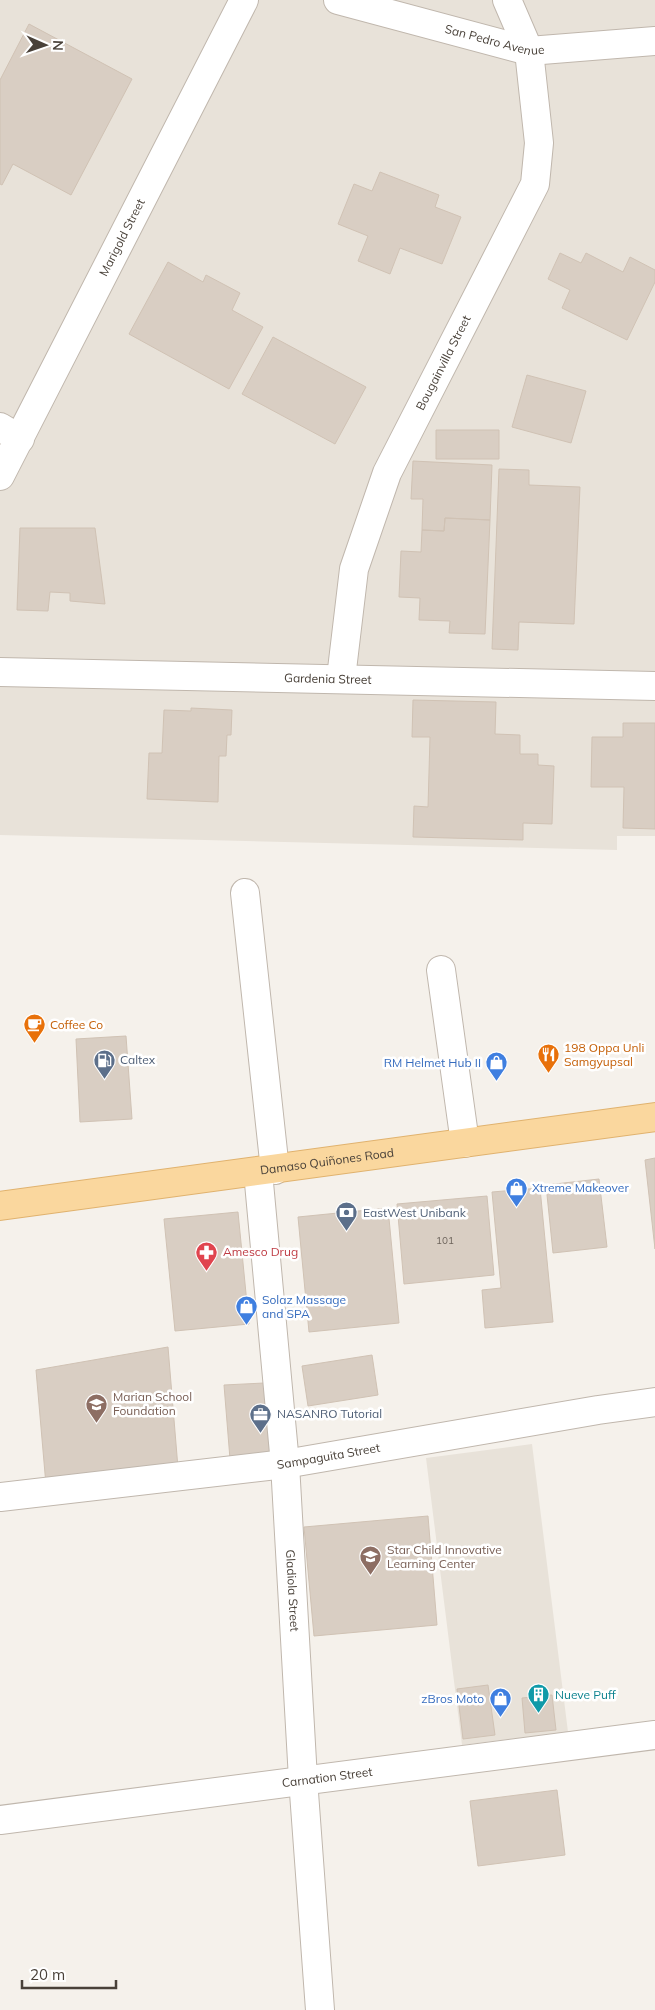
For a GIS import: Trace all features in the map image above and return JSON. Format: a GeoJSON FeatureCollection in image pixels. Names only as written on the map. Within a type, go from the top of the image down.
{"type":"FeatureCollection","features":[{"type":"Feature","properties":{"kind":"main road","name":"Damaso Quiñones Road"},"geometry":{"type":"LineString","coordinates":[[0,1206],[655,1117]]}},
{"type":"Feature","properties":{"kind":"street","name":"Marigold Street"},"geometry":{"type":"LineString","coordinates":[[0,476],[10,433],[64,348],[244,0]]}},
{"type":"Feature","properties":{"kind":"street","name":"San Pedro Avenue"},"geometry":{"type":"LineString","coordinates":[[338,0],[528,51],[655,41]]}},
{"type":"Feature","properties":{"kind":"street","name":"Bougainvilla Street"},"geometry":{"type":"LineString","coordinates":[[342,678],[354,570],[387,473],[535,184],[539,144],[528,51],[506,0]]}},
{"type":"Feature","properties":{"kind":"street","name":"Gardenia Street"},"geometry":{"type":"LineString","coordinates":[[0,672],[655,686]]}},
{"type":"Feature","properties":{"kind":"street","name":"Gladiola Street"},"geometry":{"type":"LineString","coordinates":[[245,893],[266,1171],[303,1779],[320,2010]]}},
{"type":"Feature","properties":{"kind":"street"},"geometry":{"type":"LineString","coordinates":[[441,970],[465,1143]]}},
{"type":"Feature","properties":{"kind":"street","name":"Sampaguita Street"},"geometry":{"type":"LineString","coordinates":[[0,1498],[285,1464],[598,1410],[655,1402]]}},
{"type":"Feature","properties":{"kind":"street","name":"Carnation Street"},"geometry":{"type":"LineString","coordinates":[[0,1820],[303,1779],[655,1735]]}},
{"type":"Feature","properties":{"kind":"shaded area"},"geometry":{"type":"Polygon","coordinates":[[[0,0],[655,0],[655,836],[617,836],[617,850],[0,835],[0,0]]]}},
{"type":"Feature","properties":{"kind":"shaded area"},"geometry":{"type":"Polygon","coordinates":[[[532,1444],[568,1732],[462,1745],[426,1458],[532,1444]]]}},
{"type":"Feature","properties":{"kind":"building"},"geometry":{"type":"Polygon","coordinates":[[[29,24],[132,79],[71,195],[13,164],[2,185],[0,184],[0,80],[29,24]]]}},
{"type":"Feature","properties":{"kind":"building"},"geometry":{"type":"Polygon","coordinates":[[[380,172],[439,195],[435,207],[461,217],[442,264],[400,248],[390,274],[358,261],[368,236],[338,224],[354,184],[372,191],[380,172]]]}},
{"type":"Feature","properties":{"kind":"building"},"geometry":{"type":"Polygon","coordinates":[[[560,253],[581,263],[586,253],[623,272],[630,257],[655,270],[655,282],[627,340],[562,308],[570,290],[548,279],[560,253]]]}},
{"type":"Feature","properties":{"kind":"building"},"geometry":{"type":"Polygon","coordinates":[[[168,262],[203,282],[206,275],[240,293],[232,310],[263,327],[229,389],[129,334],[168,262]]]}},
{"type":"Feature","properties":{"kind":"building"},"geometry":{"type":"Polygon","coordinates":[[[273,337],[366,387],[335,444],[242,394],[273,337]]]}},
{"type":"Feature","properties":{"kind":"building"},"geometry":{"type":"Polygon","coordinates":[[[527,375],[586,391],[571,443],[512,427],[527,375]]]}},
{"type":"Feature","properties":{"kind":"building"},"geometry":{"type":"Polygon","coordinates":[[[436,430],[499,430],[499,459],[436,459],[436,430]]]}},
{"type":"Feature","properties":{"kind":"building"},"geometry":{"type":"Polygon","coordinates":[[[413,461],[492,465],[490,520],[445,518],[444,531],[422,530],[423,499],[411,499],[413,461]]]}},
{"type":"Feature","properties":{"kind":"building"},"geometry":{"type":"Polygon","coordinates":[[[499,469],[529,470],[529,485],[580,487],[574,624],[519,622],[518,650],[492,649],[499,469]]]}},
{"type":"Feature","properties":{"kind":"building"},"geometry":{"type":"Polygon","coordinates":[[[445,518],[490,520],[485,634],[449,633],[450,621],[419,620],[420,598],[399,597],[401,551],[421,552],[422,530],[444,531],[445,518]]]}},
{"type":"Feature","properties":{"kind":"building"},"geometry":{"type":"Polygon","coordinates":[[[20,528],[95,528],[105,604],[70,601],[70,593],[50,592],[48,611],[17,610],[20,528]]]}},
{"type":"Feature","properties":{"kind":"building"},"geometry":{"type":"Polygon","coordinates":[[[413,700],[496,702],[495,734],[520,735],[520,754],[538,754],[538,765],[554,766],[552,824],[523,823],[523,840],[413,837],[414,806],[428,807],[430,737],[412,737],[413,700]]]}},
{"type":"Feature","properties":{"kind":"building"},"geometry":{"type":"Polygon","coordinates":[[[191,708],[232,710],[231,735],[227,735],[226,756],[219,756],[218,802],[147,799],[149,753],[162,753],[164,710],[191,711],[191,708]]]}},
{"type":"Feature","properties":{"kind":"building"},"geometry":{"type":"Polygon","coordinates":[[[623,723],[655,723],[655,829],[623,828],[624,787],[591,787],[592,737],[623,737],[623,723]]]}},
{"type":"Feature","properties":{"kind":"building","name":"Caltex"},"geometry":{"type":"Polygon","coordinates":[[[126,1036],[132,1119],[80,1122],[76,1039],[126,1036]]]}},
{"type":"Feature","properties":{"kind":"building"},"geometry":{"type":"Polygon","coordinates":[[[655,1158],[655,1249],[645,1160],[655,1158]]]}},
{"type":"Feature","properties":{"kind":"building"},"geometry":{"type":"Polygon","coordinates":[[[599,1179],[607,1247],[553,1253],[546,1185],[599,1179]]]}},
{"type":"Feature","properties":{"kind":"building"},"geometry":{"type":"Polygon","coordinates":[[[540,1188],[553,1322],[485,1328],[482,1290],[501,1288],[492,1192],[540,1188]]]}},
{"type":"Feature","properties":{"kind":"building"},"geometry":{"type":"Polygon","coordinates":[[[487,1196],[494,1275],[404,1284],[397,1204],[487,1196]]]}},
{"type":"Feature","properties":{"kind":"building"},"geometry":{"type":"Polygon","coordinates":[[[388,1208],[399,1323],[309,1332],[298,1217],[388,1208]]]}},
{"type":"Feature","properties":{"kind":"building","name":"Amesco Drug"},"geometry":{"type":"Polygon","coordinates":[[[238,1212],[249,1324],[175,1331],[164,1219],[238,1212]]]}},
{"type":"Feature","properties":{"kind":"building"},"geometry":{"type":"Polygon","coordinates":[[[168,1347],[178,1468],[46,1485],[36,1370],[168,1347]]]}},
{"type":"Feature","properties":{"kind":"building"},"geometry":{"type":"Polygon","coordinates":[[[372,1355],[378,1395],[308,1406],[302,1366],[372,1355]]]}},
{"type":"Feature","properties":{"kind":"building"},"geometry":{"type":"Polygon","coordinates":[[[264,1383],[271,1452],[230,1459],[224,1385],[264,1383]]]}},
{"type":"Feature","properties":{"kind":"building","name":"Star Child Innovative Learning Center"},"geometry":{"type":"Polygon","coordinates":[[[428,1516],[437,1625],[314,1636],[304,1527],[428,1516]]]}},
{"type":"Feature","properties":{"kind":"building"},"geometry":{"type":"Polygon","coordinates":[[[488,1685],[495,1735],[463,1739],[457,1689],[488,1685]]]}},
{"type":"Feature","properties":{"kind":"building","name":"Nueve Puff"},"geometry":{"type":"Polygon","coordinates":[[[552,1695],[556,1730],[525,1733],[522,1698],[552,1695]]]}},
{"type":"Feature","properties":{"kind":"building"},"geometry":{"type":"Polygon","coordinates":[[[557,1790],[565,1855],[478,1866],[470,1801],[557,1790]]]}},
{"type":"Feature","properties":{"kind":"place","name":"Coffee Co"},"geometry":{"type":"Point","coordinates":[34,1044]}},
{"type":"Feature","properties":{"kind":"place","name":"198 Oppa Unli Samgyupsal"},"geometry":{"type":"Point","coordinates":[548,1074]}},
{"type":"Feature","properties":{"kind":"place","name":"Caltex"},"geometry":{"type":"Point","coordinates":[104,1079]}},
{"type":"Feature","properties":{"kind":"place","name":"RM Helmet Hub II"},"geometry":{"type":"Point","coordinates":[497,1082]}},
{"type":"Feature","properties":{"kind":"place","name":"Xtreme Makeover"},"geometry":{"type":"Point","coordinates":[516,1207]}},
{"type":"Feature","properties":{"kind":"place","name":"EastWest Unibank"},"geometry":{"type":"Point","coordinates":[347,1232]}},
{"type":"Feature","properties":{"kind":"place","name":"Amesco Drug"},"geometry":{"type":"Point","coordinates":[207,1271]}},
{"type":"Feature","properties":{"kind":"place","name":"Solaz Massage and SPA"},"geometry":{"type":"Point","coordinates":[246,1326]}},
{"type":"Feature","properties":{"kind":"place","name":"Marian School Foundation"},"geometry":{"type":"Point","coordinates":[97,1423]}},
{"type":"Feature","properties":{"kind":"place","name":"NASANRO Tutorial"},"geometry":{"type":"Point","coordinates":[261,1433]}},
{"type":"Feature","properties":{"kind":"place","name":"Star Child Innovative Learning Center"},"geometry":{"type":"Point","coordinates":[371,1576]}},
{"type":"Feature","properties":{"kind":"place","name":"Nueve Puff"},"geometry":{"type":"Point","coordinates":[539,1714]}},
{"type":"Feature","properties":{"kind":"place","name":"zBros Moto"},"geometry":{"type":"Point","coordinates":[500,1718]}}]}
